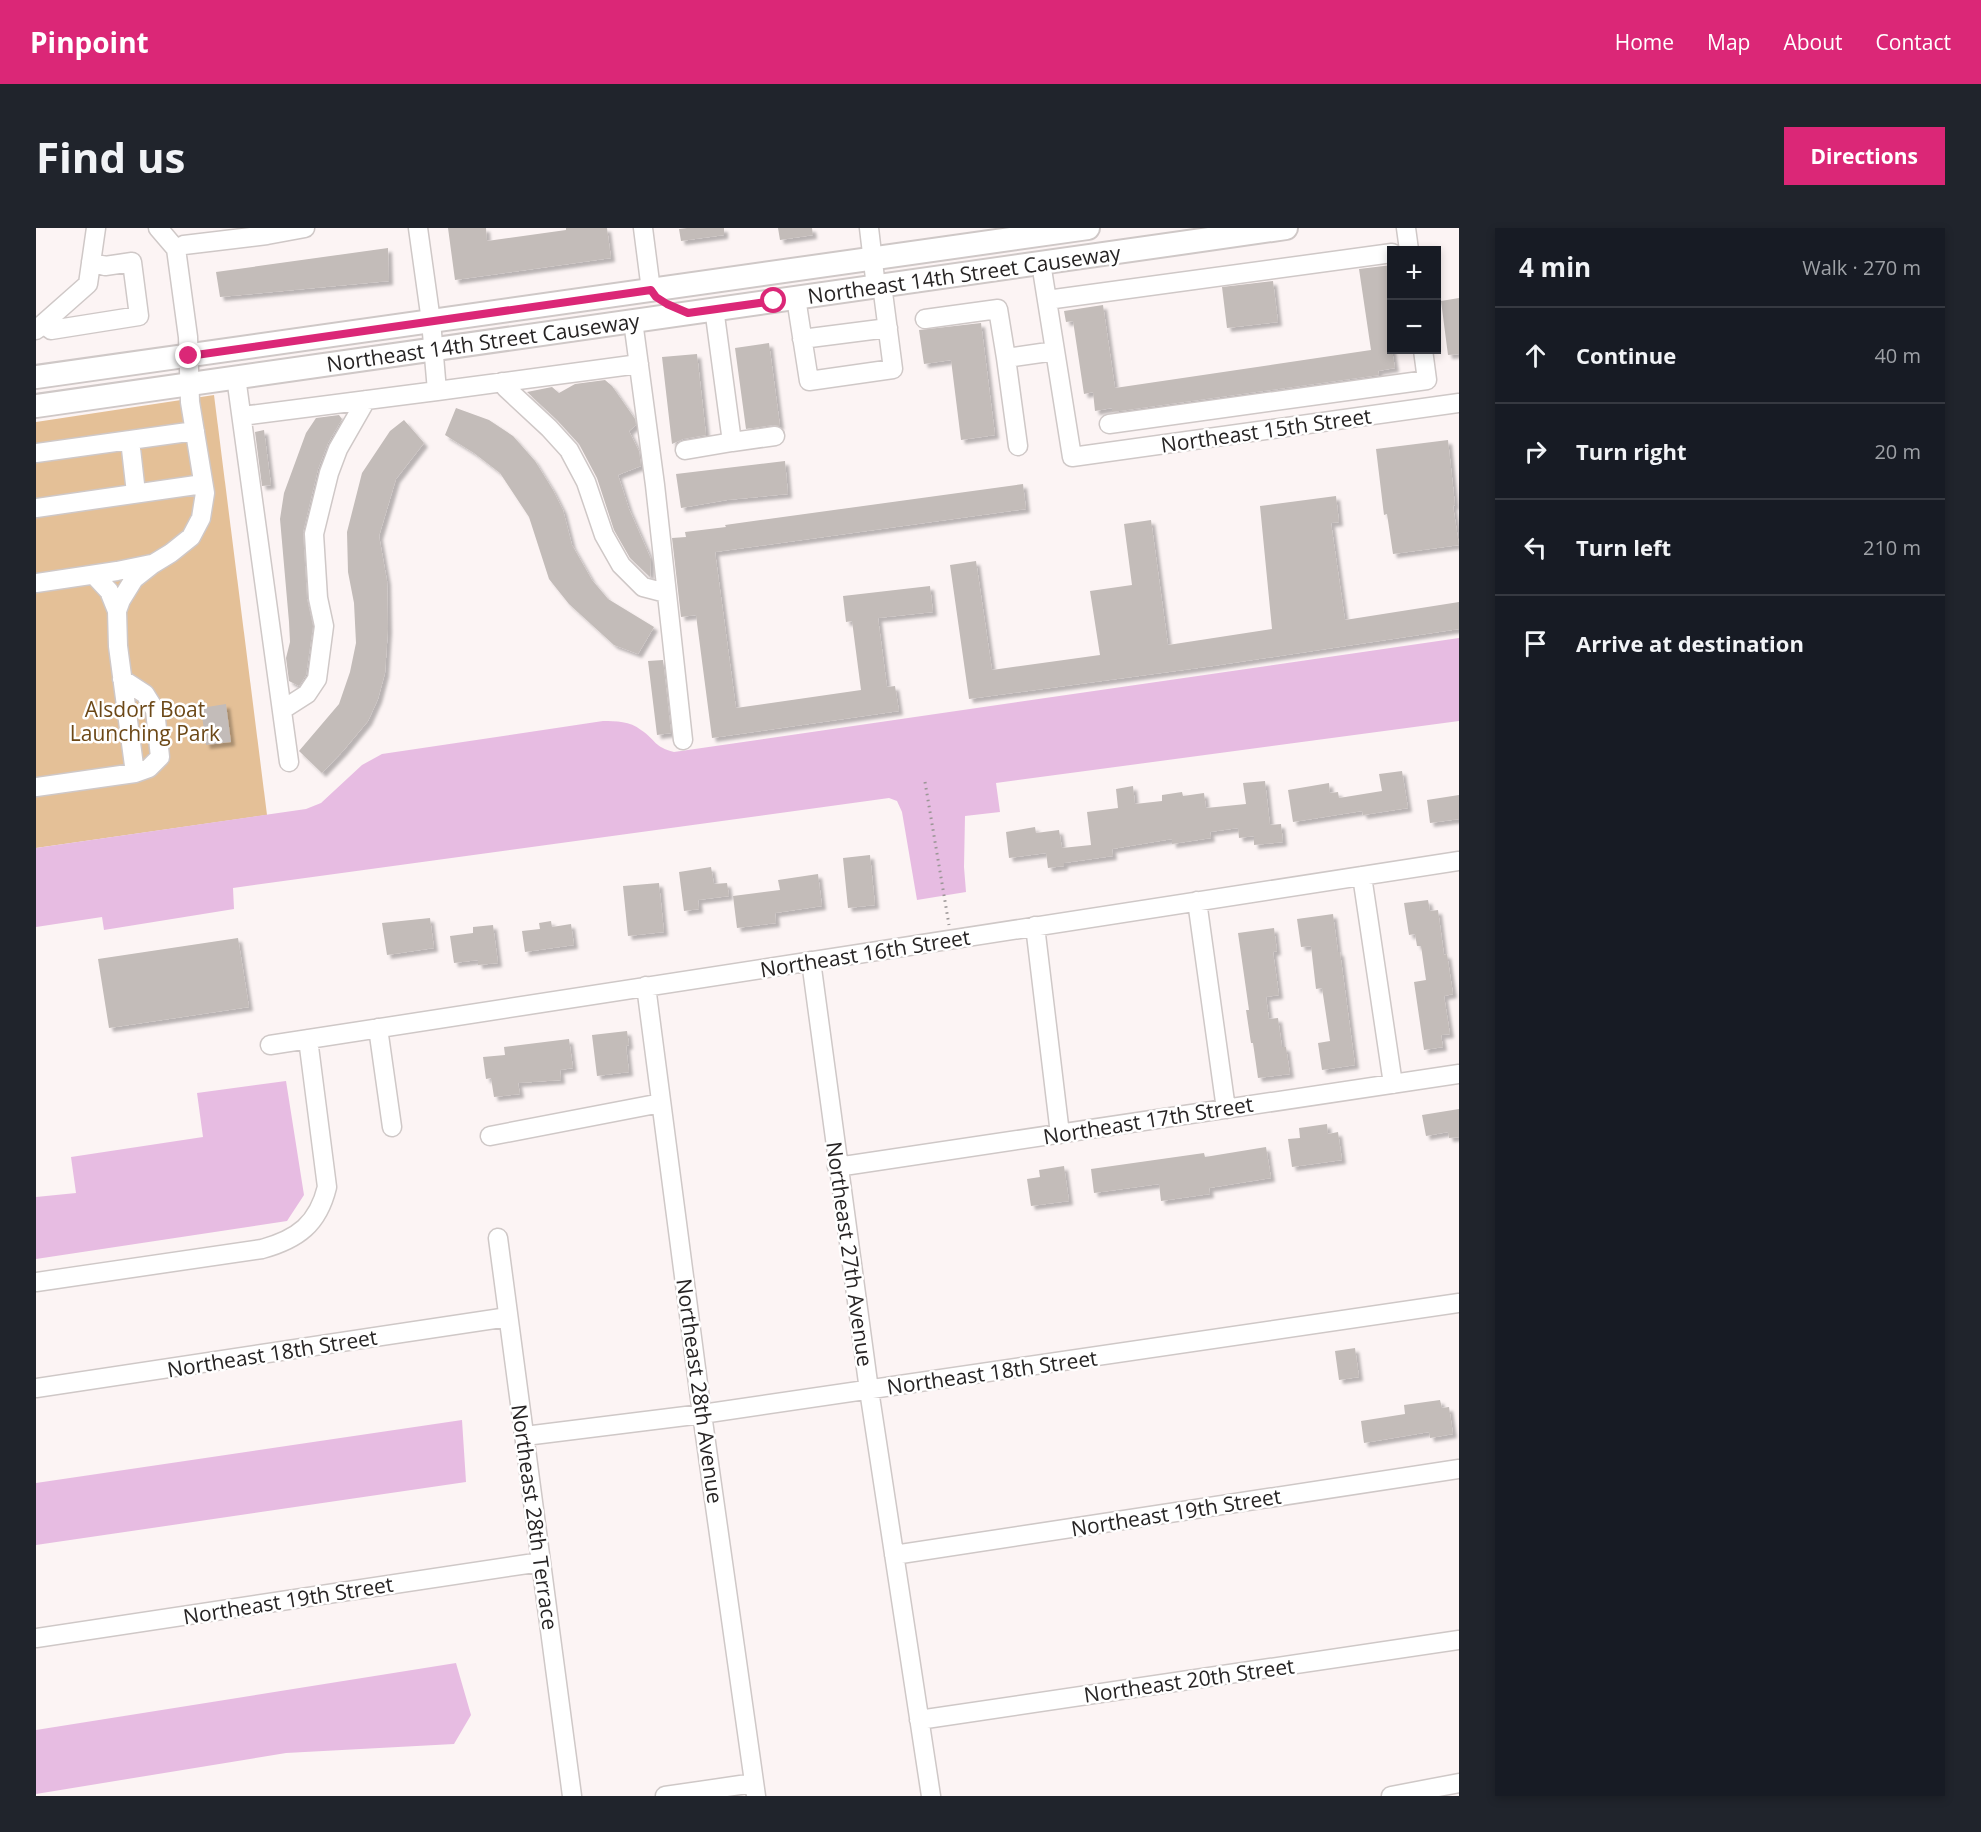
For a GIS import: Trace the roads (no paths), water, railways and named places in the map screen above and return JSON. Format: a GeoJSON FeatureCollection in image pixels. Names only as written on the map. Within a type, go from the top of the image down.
{"type":"FeatureCollection","features":[{"type":"Feature","properties":{"kind":"main road","name":"Northeast 14th Street Causeway"},"geometry":{"type":"LineString","coordinates":[[36,377],[872,259],[1019,233],[1089,228]]}},
{"type":"Feature","properties":{"kind":"main road"},"geometry":{"type":"LineString","coordinates":[[1041,262],[1045,252],[1053,245],[1089,228]]}},
{"type":"Feature","properties":{"kind":"main road","name":"Northeast 14th Street Causeway"},"geometry":{"type":"LineString","coordinates":[[36,406],[1286,228]]}},
{"type":"Feature","properties":{"kind":"main road"},"geometry":{"type":"LineString","coordinates":[[651,290],[656,297],[667,304],[688,313]]}},
{"type":"Feature","properties":{"kind":"street"},"geometry":{"type":"LineString","coordinates":[[40,327],[88,284],[96,228]]}},
{"type":"Feature","properties":{"kind":"street"},"geometry":{"type":"LineString","coordinates":[[176,249],[184,245],[266,231],[305,228]]}},
{"type":"Feature","properties":{"kind":"street"},"geometry":{"type":"LineString","coordinates":[[418,228],[431,321],[437,391]]}},
{"type":"Feature","properties":{"kind":"street"},"geometry":{"type":"LineString","coordinates":[[643,228],[651,290]]}},
{"type":"Feature","properties":{"kind":"street"},"geometry":{"type":"LineString","coordinates":[[796,298],[809,381],[894,369],[868,228]]}},
{"type":"Feature","properties":{"kind":"street"},"geometry":{"type":"LineString","coordinates":[[1406,228],[1408,246]]}},
{"type":"Feature","properties":{"kind":"street"},"geometry":{"type":"LineString","coordinates":[[117,611],[134,579],[171,554],[191,537],[201,518],[205,493],[189,384],[188,337],[176,249],[162,229]]}},
{"type":"Feature","properties":{"kind":"street"},"geometry":{"type":"LineString","coordinates":[[1047,300],[1387,254]]}},
{"type":"Feature","properties":{"kind":"street"},"geometry":{"type":"LineString","coordinates":[[40,327],[51,330],[139,316],[132,262],[105,266],[91,262]]}},
{"type":"Feature","properties":{"kind":"street"},"geometry":{"type":"LineString","coordinates":[[1006,358],[1055,351],[1041,262]]}},
{"type":"Feature","properties":{"kind":"street"},"geometry":{"type":"LineString","coordinates":[[714,308],[732,442]]}},
{"type":"Feature","properties":{"kind":"street"},"geometry":{"type":"LineString","coordinates":[[925,320],[998,309],[1018,446]]}},
{"type":"Feature","properties":{"kind":"street"},"geometry":{"type":"LineString","coordinates":[[633,321],[683,740]]}},
{"type":"Feature","properties":{"kind":"street"},"geometry":{"type":"LineString","coordinates":[[802,339],[888,327]]}},
{"type":"Feature","properties":{"kind":"street","name":"Northeast 15th Street"},"geometry":{"type":"LineString","coordinates":[[1055,351],[1072,457],[1459,403]]}},
{"type":"Feature","properties":{"kind":"street"},"geometry":{"type":"LineString","coordinates":[[1109,424],[1427,380],[1424,354]]}},
{"type":"Feature","properties":{"kind":"street"},"geometry":{"type":"LineString","coordinates":[[242,416],[639,364]]}},
{"type":"Feature","properties":{"kind":"street"},"geometry":{"type":"LineString","coordinates":[[236,377],[289,762]]}},
{"type":"Feature","properties":{"kind":"street"},"geometry":{"type":"LineString","coordinates":[[502,382],[569,450],[586,482],[604,535],[621,565],[643,587],[666,593]]}},
{"type":"Feature","properties":{"kind":"street"},"geometry":{"type":"LineString","coordinates":[[282,710],[307,694],[317,679],[324,626],[318,598],[314,534],[329,473],[338,449],[366,400]]}},
{"type":"Feature","properties":{"kind":"street"},"geometry":{"type":"LineString","coordinates":[[36,453],[195,431]]}},
{"type":"Feature","properties":{"kind":"street"},"geometry":{"type":"LineString","coordinates":[[685,450],[775,436]]}},
{"type":"Feature","properties":{"kind":"street"},"geometry":{"type":"LineString","coordinates":[[130,440],[136,493]]}},
{"type":"Feature","properties":{"kind":"street"},"geometry":{"type":"LineString","coordinates":[[36,508],[203,484]]}},
{"type":"Feature","properties":{"kind":"street"},"geometry":{"type":"LineString","coordinates":[[36,584],[153,564]]}},
{"type":"Feature","properties":{"kind":"street"},"geometry":{"type":"LineString","coordinates":[[94,575],[109,591],[117,611],[118,646],[135,773]]}},
{"type":"Feature","properties":{"kind":"street"},"geometry":{"type":"LineString","coordinates":[[36,787],[135,773],[149,768],[160,757],[155,710],[145,694],[122,680]]}},
{"type":"Feature","properties":{"kind":"street","name":"Northeast 16th Street"},"geometry":{"type":"LineString","coordinates":[[270,1045],[1459,861]]}},
{"type":"Feature","properties":{"kind":"street"},"geometry":{"type":"LineString","coordinates":[[1362,876],[1393,1084]]}},
{"type":"Feature","properties":{"kind":"street"},"geometry":{"type":"LineString","coordinates":[[1197,902],[1227,1109]]}},
{"type":"Feature","properties":{"kind":"street"},"geometry":{"type":"LineString","coordinates":[[1035,926],[1060,1134]]}},
{"type":"Feature","properties":{"kind":"street","name":"Northeast 27th Avenue"},"geometry":{"type":"LineString","coordinates":[[811,961],[837,1167],[869,1390],[931,1796]]}},
{"type":"Feature","properties":{"kind":"street","name":"Northeast 28th Avenue"},"geometry":{"type":"LineString","coordinates":[[646,986],[702,1414],[755,1790]]}},
{"type":"Feature","properties":{"kind":"street"},"geometry":{"type":"LineString","coordinates":[[378,1028],[392,1127]]}},
{"type":"Feature","properties":{"kind":"street"},"geometry":{"type":"LineString","coordinates":[[36,1282],[262,1249],[282,1244],[297,1236],[312,1221],[323,1201],[327,1187],[308,1039]]}},
{"type":"Feature","properties":{"kind":"street","name":"Northeast 17th Street"},"geometry":{"type":"LineString","coordinates":[[837,1167],[1459,1074]]}},
{"type":"Feature","properties":{"kind":"street"},"geometry":{"type":"LineString","coordinates":[[490,1136],[661,1103]]}},
{"type":"Feature","properties":{"kind":"street","name":"Northeast 28th Terrace"},"geometry":{"type":"LineString","coordinates":[[498,1238],[572,1796]]}},
{"type":"Feature","properties":{"kind":"street","name":"Northeast 18th Street"},"geometry":{"type":"LineString","coordinates":[[525,1436],[702,1414],[1459,1303]]}},
{"type":"Feature","properties":{"kind":"street","name":"Northeast 18th Street"},"geometry":{"type":"LineString","coordinates":[[36,1388],[508,1317]]}},
{"type":"Feature","properties":{"kind":"street","name":"Northeast 19th Street"},"geometry":{"type":"LineString","coordinates":[[894,1555],[1459,1469]]}},
{"type":"Feature","properties":{"kind":"street","name":"Northeast 19th Street"},"geometry":{"type":"LineString","coordinates":[[36,1638],[541,1562]]}},
{"type":"Feature","properties":{"kind":"street","name":"Northeast 20th Street"},"geometry":{"type":"LineString","coordinates":[[919,1720],[1459,1640]]}},
{"type":"Feature","properties":{"kind":"street"},"geometry":{"type":"LineString","coordinates":[[1391,1796],[1459,1783]]}},
{"type":"Feature","properties":{"kind":"street"},"geometry":{"type":"LineString","coordinates":[[665,1796],[755,1790]]}},
{"type":"Feature","properties":{"kind":"park label","name":"Alsdorf Boat Launching Park"},"geometry":{"type":"Point","coordinates":[145,721]}}]}
